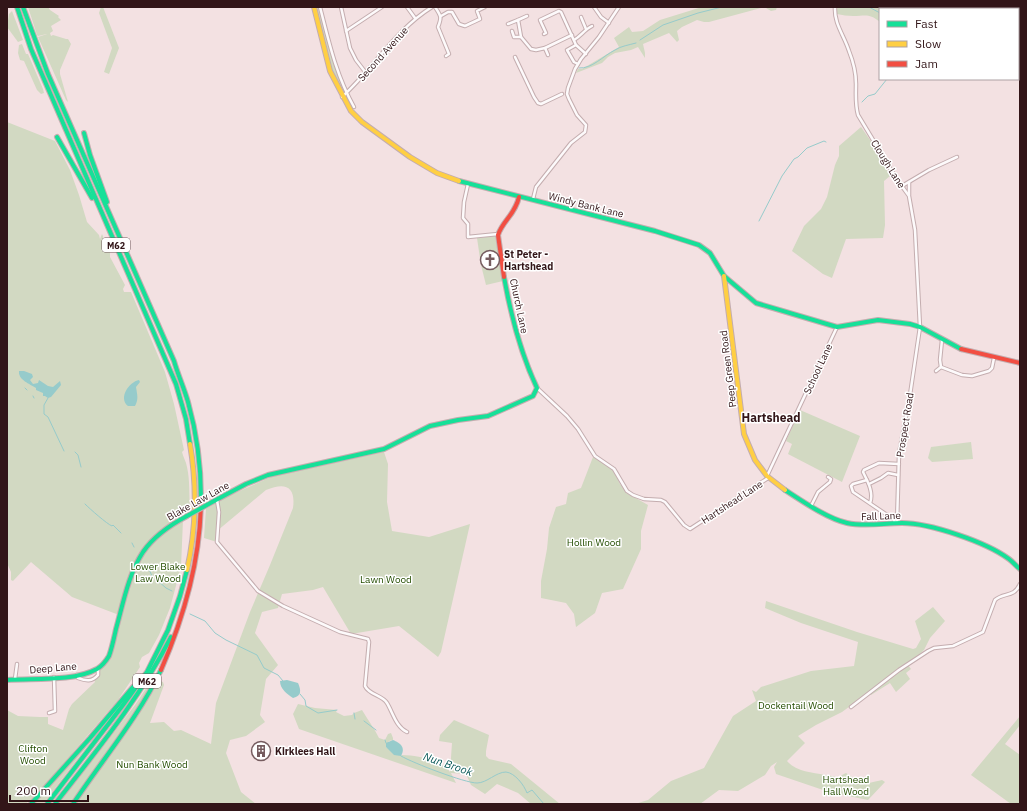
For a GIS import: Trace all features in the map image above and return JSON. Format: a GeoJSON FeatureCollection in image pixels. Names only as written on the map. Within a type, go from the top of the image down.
{"type":"FeatureCollection","features":[{"type":"Feature","properties":{"kind":"main road","name":"M62"},"geometry":{"type":"LineString","coordinates":[[17,7],[31,49],[176,384],[190,437],[194,474],[194,532],[189,563],[182,589],[165,638],[151,664],[126,702],[47,804]]}},
{"type":"Feature","properties":{"kind":"main road","name":"M62"},"geometry":{"type":"LineString","coordinates":[[23,7],[43,60],[174,361],[188,401],[201,467],[202,502],[199,538],[194,568],[184,603],[171,638],[153,672],[133,703],[55,804]]}},
{"type":"Feature","properties":{"kind":"main road","name":"Windy Bank Lane"},"geometry":{"type":"LineString","coordinates":[[314,7],[330,71],[356,117],[410,157],[437,173],[468,184],[655,231],[699,245],[710,253],[723,272],[724,276],[756,303],[838,327],[878,320],[910,324],[920,327],[942,340],[967,351],[994,358],[1020,362]]}},
{"type":"Feature","properties":{"kind":"main road"},"geometry":{"type":"LineString","coordinates":[[84,133],[114,225]]}},
{"type":"Feature","properties":{"kind":"main road"},"geometry":{"type":"LineString","coordinates":[[57,137],[107,225]]}},
{"type":"Feature","properties":{"kind":"main road"},"geometry":{"type":"LineString","coordinates":[[498,234],[513,213],[519,198]]}},
{"type":"Feature","properties":{"kind":"main road","name":"Church Lane"},"geometry":{"type":"LineString","coordinates":[[498,234],[502,265],[520,348],[530,375],[537,388]]}},
{"type":"Feature","properties":{"kind":"main road","name":"Peep Green Road"},"geometry":{"type":"LineString","coordinates":[[724,276],[744,434],[755,460],[767,477]]}},
{"type":"Feature","properties":{"kind":"main road"},"geometry":{"type":"LineString","coordinates":[[533,396],[537,388]]}},
{"type":"Feature","properties":{"kind":"main road","name":"Blake Law Lane"},"geometry":{"type":"LineString","coordinates":[[104,663],[109,655],[131,578],[139,560],[150,543],[174,523],[246,484],[268,475],[384,449],[430,426],[488,416],[533,396]]}},
{"type":"Feature","properties":{"kind":"main road","name":"Fall Lane"},"geometry":{"type":"LineString","coordinates":[[767,477],[780,487],[828,516],[846,523],[872,525],[903,523],[934,528],[949,532],[994,550],[1009,559],[1020,569]]}},
{"type":"Feature","properties":{"kind":"main road"},"geometry":{"type":"LineString","coordinates":[[73,804],[151,689],[174,640],[184,603]]}},
{"type":"Feature","properties":{"kind":"main road","name":"Deep Lane"},"geometry":{"type":"LineString","coordinates":[[15,679],[77,675],[98,668],[104,663]]}},
{"type":"Feature","properties":{"kind":"main road"},"geometry":{"type":"LineString","coordinates":[[7,680],[15,679]]}},
{"type":"Feature","properties":{"kind":"main road"},"geometry":{"type":"LineString","coordinates":[[31,804],[76,754],[127,693],[139,683]]}},
{"type":"Feature","properties":{"kind":"street","name":"Windy Bank Lane"},"geometry":{"type":"LineString","coordinates":[[320,7],[344,95],[354,107]]}},
{"type":"Feature","properties":{"kind":"street"},"geometry":{"type":"LineString","coordinates":[[341,7],[350,48],[356,60],[366,73]]}},
{"type":"Feature","properties":{"kind":"street"},"geometry":{"type":"LineString","coordinates":[[373,7],[376,11]]}},
{"type":"Feature","properties":{"kind":"street"},"geometry":{"type":"LineString","coordinates":[[346,31],[382,7]]}},
{"type":"Feature","properties":{"kind":"street"},"geometry":{"type":"LineString","coordinates":[[407,7],[415,18]]}},
{"type":"Feature","properties":{"kind":"street"},"geometry":{"type":"LineString","coordinates":[[424,12],[425,7]]}},
{"type":"Feature","properties":{"kind":"street","name":"Second Avenue"},"geometry":{"type":"LineString","coordinates":[[344,95],[366,73],[391,42],[415,18],[433,7]]}},
{"type":"Feature","properties":{"kind":"street"},"geometry":{"type":"LineString","coordinates":[[433,7],[441,16]]}},
{"type":"Feature","properties":{"kind":"street"},"geometry":{"type":"LineString","coordinates":[[446,56],[449,54],[438,27],[441,16],[448,12],[452,12],[458,24],[465,26],[480,19],[477,11],[485,7]]}},
{"type":"Feature","properties":{"kind":"street"},"geometry":{"type":"LineString","coordinates":[[594,7],[601,18],[609,23]]}},
{"type":"Feature","properties":{"kind":"street"},"geometry":{"type":"LineString","coordinates":[[515,57],[538,103],[540,104],[565,92],[578,64],[609,23],[619,7]]}},
{"type":"Feature","properties":{"kind":"street","name":"Clough Lane"},"geometry":{"type":"LineString","coordinates":[[834,7],[837,26],[849,50],[854,69],[856,84],[856,108],[858,115],[909,196],[915,230],[920,327]]}},
{"type":"Feature","properties":{"kind":"street"},"geometry":{"type":"LineString","coordinates":[[544,34],[546,33],[540,19],[559,11],[561,12],[576,45],[586,54]]}},
{"type":"Feature","properties":{"kind":"street"},"geometry":{"type":"LineString","coordinates":[[508,24],[527,16]]}},
{"type":"Feature","properties":{"kind":"street"},"geometry":{"type":"LineString","coordinates":[[581,17],[586,29]]}},
{"type":"Feature","properties":{"kind":"street"},"geometry":{"type":"LineString","coordinates":[[518,20],[521,37],[531,49],[539,50],[545,48],[572,35]]}},
{"type":"Feature","properties":{"kind":"street"},"geometry":{"type":"LineString","coordinates":[[574,40],[586,29],[592,26]]}},
{"type":"Feature","properties":{"kind":"street"},"geometry":{"type":"LineString","coordinates":[[512,31],[514,37],[521,37]]}},
{"type":"Feature","properties":{"kind":"street"},"geometry":{"type":"LineString","coordinates":[[576,45],[568,50],[574,62],[578,64]]}},
{"type":"Feature","properties":{"kind":"street"},"geometry":{"type":"LineString","coordinates":[[545,48],[548,55]]}},
{"type":"Feature","properties":{"kind":"street"},"geometry":{"type":"LineString","coordinates":[[533,200],[536,186],[571,143],[586,130],[586,125],[577,115],[565,92]]}},
{"type":"Feature","properties":{"kind":"street"},"geometry":{"type":"LineString","coordinates":[[902,186],[929,170],[957,157]]}},
{"type":"Feature","properties":{"kind":"street"},"geometry":{"type":"LineString","coordinates":[[909,182],[909,196]]}},
{"type":"Feature","properties":{"kind":"street"},"geometry":{"type":"LineString","coordinates":[[468,184],[464,202],[463,218],[468,224],[468,237],[498,234]]}},
{"type":"Feature","properties":{"kind":"street","name":"School Lane"},"geometry":{"type":"LineString","coordinates":[[767,477],[838,327]]}},
{"type":"Feature","properties":{"kind":"street","name":"Prospect Road"},"geometry":{"type":"LineString","coordinates":[[897,523],[899,454],[910,395],[920,327]]}},
{"type":"Feature","properties":{"kind":"street"},"geometry":{"type":"LineString","coordinates":[[941,367],[940,360],[942,340]]}},
{"type":"Feature","properties":{"kind":"street"},"geometry":{"type":"LineString","coordinates":[[941,367],[962,375],[972,376],[989,371],[992,368],[994,358]]}},
{"type":"Feature","properties":{"kind":"street"},"geometry":{"type":"LineString","coordinates":[[936,371],[941,367]]}},
{"type":"Feature","properties":{"kind":"street","name":"Hartshead Lane"},"geometry":{"type":"LineString","coordinates":[[537,388],[578,429],[594,456],[614,469],[627,491],[633,496],[644,499],[661,500],[665,502],[684,525],[690,529],[767,477]]}},
{"type":"Feature","properties":{"kind":"street"},"geometry":{"type":"LineString","coordinates":[[533,396],[542,394]]}},
{"type":"Feature","properties":{"kind":"street"},"geometry":{"type":"LineString","coordinates":[[870,503],[872,496],[863,472],[868,467],[879,463],[899,464]]}},
{"type":"Feature","properties":{"kind":"street"},"geometry":{"type":"LineString","coordinates":[[868,484],[888,473],[898,475]]}},
{"type":"Feature","properties":{"kind":"street"},"geometry":{"type":"LineString","coordinates":[[811,506],[818,492],[830,482],[831,479]]}},
{"type":"Feature","properties":{"kind":"street"},"geometry":{"type":"LineString","coordinates":[[867,480],[853,484],[852,490],[856,495],[894,519],[897,523]]}},
{"type":"Feature","properties":{"kind":"street"},"geometry":{"type":"LineString","coordinates":[[215,501],[218,504],[219,512],[217,542],[258,591],[283,606],[340,632],[368,639],[368,660],[365,686],[367,689],[384,699],[402,730],[407,732]]}},
{"type":"Feature","properties":{"kind":"street"},"geometry":{"type":"LineString","coordinates":[[851,707],[899,670],[928,651],[934,648],[953,646],[983,632],[995,600],[998,597],[1016,592],[1020,584]]}},
{"type":"Feature","properties":{"kind":"street","name":"Deep Lane"},"geometry":{"type":"LineString","coordinates":[[15,679],[17,664]]}},
{"type":"Feature","properties":{"kind":"street"},"geometry":{"type":"LineString","coordinates":[[77,675],[78,678],[86,681],[91,680],[98,675],[98,668]]}},
{"type":"Feature","properties":{"kind":"street"},"geometry":{"type":"LineString","coordinates":[[49,713],[54,711],[54,677]]}},
{"type":"Feature","properties":{"kind":"green space"},"geometry":{"type":"Polygon","coordinates":[[[28,7],[48,7],[59,16],[58,17],[61,20],[51,26],[53,31],[50,33],[51,36],[53,35],[68,39],[71,44],[60,70],[68,102],[38,37],[47,34],[37,35],[28,7]]]}},
{"type":"Feature","properties":{"kind":"green space"},"geometry":{"type":"Polygon","coordinates":[[[101,7],[103,7],[119,48],[109,74],[104,72],[112,48],[99,13],[101,7]]]}},
{"type":"Feature","properties":{"kind":"green space"},"geometry":{"type":"Polygon","coordinates":[[[314,7],[320,7],[332,55],[346,93],[342,97],[336,84],[314,7]]]}},
{"type":"Feature","properties":{"kind":"green space"},"geometry":{"type":"Polygon","coordinates":[[[702,7],[777,7],[776,10],[771,11],[766,8],[761,8],[709,22],[697,20],[677,31],[679,40],[677,42],[669,33],[643,44],[645,58],[638,47],[615,53],[602,63],[576,73],[578,69],[582,69],[619,47],[614,38],[629,27],[632,32],[643,31],[660,20],[702,7]]]}},
{"type":"Feature","properties":{"kind":"green space"},"geometry":{"type":"Polygon","coordinates":[[[837,7],[877,7],[879,8],[879,21],[873,17],[837,14],[837,7]]]}},
{"type":"Feature","properties":{"kind":"green space"},"geometry":{"type":"Polygon","coordinates":[[[12,11],[23,40],[18,42],[7,27],[9,14],[12,11]]]}},
{"type":"Feature","properties":{"kind":"green space"},"geometry":{"type":"Polygon","coordinates":[[[22,44],[26,54],[28,54],[44,93],[41,94],[37,90],[24,61],[20,60],[18,53],[19,45],[22,44]]]}},
{"type":"Feature","properties":{"kind":"green space"},"geometry":{"type":"Polygon","coordinates":[[[7,122],[55,141],[70,170],[87,222],[99,235],[100,239],[102,234],[110,252],[110,257],[125,285],[123,289],[124,292],[131,292],[165,372],[174,404],[184,450],[182,452],[187,465],[190,509],[185,513],[183,512],[149,544],[143,552],[131,578],[119,615],[72,597],[31,562],[13,581],[11,580],[11,572],[7,563],[7,122]]]}},
{"type":"Feature","properties":{"kind":"green space"},"geometry":{"type":"Polygon","coordinates":[[[861,127],[875,147],[890,176],[884,181],[885,225],[883,238],[846,239],[832,278],[823,274],[792,251],[804,226],[821,209],[827,197],[835,165],[839,156],[839,146],[861,127]]]}},
{"type":"Feature","properties":{"kind":"green space"},"geometry":{"type":"Polygon","coordinates":[[[495,236],[503,281],[486,285],[477,238],[495,236]]]}},
{"type":"Feature","properties":{"kind":"green space"},"geometry":{"type":"Polygon","coordinates":[[[800,410],[860,436],[842,482],[788,454],[792,444],[786,441],[800,410]]]}},
{"type":"Feature","properties":{"kind":"green space"},"geometry":{"type":"Polygon","coordinates":[[[971,442],[973,459],[932,462],[928,458],[931,447],[971,442]]]}},
{"type":"Feature","properties":{"kind":"green space"},"geometry":{"type":"Polygon","coordinates":[[[384,452],[388,464],[387,502],[392,531],[429,537],[470,524],[441,652],[438,657],[399,626],[351,634],[323,587],[313,590],[282,594],[278,608],[262,612],[255,633],[278,665],[266,679],[260,715],[265,722],[246,736],[230,740],[226,753],[241,792],[256,804],[76,804],[160,681],[163,682],[164,685],[150,723],[164,722],[174,731],[181,730],[211,744],[216,703],[250,612],[293,508],[293,495],[288,488],[284,486],[266,490],[217,531],[217,542],[204,538],[206,509],[226,497],[271,477],[384,452]]]}},
{"type":"Feature","properties":{"kind":"green space","name":"Hollin Wood"},"geometry":{"type":"Polygon","coordinates":[[[593,457],[609,466],[627,493],[648,505],[641,531],[641,549],[623,589],[602,593],[595,613],[576,627],[574,614],[566,603],[541,598],[541,581],[549,528],[556,507],[566,504],[568,493],[581,488],[593,457]]]}},
{"type":"Feature","properties":{"kind":"green space"},"geometry":{"type":"Polygon","coordinates":[[[183,520],[181,567],[170,608],[159,635],[149,653],[142,657],[139,663],[140,667],[118,700],[33,799],[25,804],[7,804],[7,710],[18,716],[48,717],[48,724],[63,730],[72,704],[95,682],[94,679],[98,675],[99,668],[109,658],[119,630],[128,593],[141,559],[151,545],[165,531],[183,520]]]}},
{"type":"Feature","properties":{"kind":"green space"},"geometry":{"type":"Polygon","coordinates":[[[766,601],[857,632],[913,649],[916,648],[921,639],[915,621],[933,607],[945,621],[930,638],[924,650],[917,657],[917,660],[908,665],[911,669],[906,673],[910,679],[896,692],[890,683],[871,695],[868,693],[842,712],[798,736],[805,743],[787,761],[795,767],[810,772],[838,777],[846,773],[863,783],[882,780],[885,782],[868,800],[829,792],[776,774],[774,767],[777,762],[771,766],[765,775],[738,791],[719,790],[700,804],[635,804],[648,800],[671,781],[704,768],[733,716],[756,701],[752,690],[756,692],[761,687],[811,671],[854,666],[858,642],[801,623],[765,608],[766,601]]]}},
{"type":"Feature","properties":{"kind":"green space"},"geometry":{"type":"Polygon","coordinates":[[[156,673],[141,703],[70,804],[59,804],[135,705],[156,673]]]}},
{"type":"Feature","properties":{"kind":"green space"},"geometry":{"type":"Polygon","coordinates":[[[298,704],[315,708],[337,710],[336,712],[344,716],[352,715],[362,710],[379,738],[385,740],[388,734],[391,733],[393,740],[389,741],[386,747],[401,756],[414,756],[435,761],[442,764],[450,772],[452,743],[439,741],[440,735],[454,720],[489,735],[486,756],[489,759],[511,764],[560,804],[531,804],[518,793],[497,784],[485,794],[471,785],[466,774],[451,773],[456,783],[299,729],[293,714],[298,704]]]}},
{"type":"Feature","properties":{"kind":"green space"},"geometry":{"type":"Polygon","coordinates":[[[110,716],[43,804],[33,804],[110,716]]]}},
{"type":"Feature","properties":{"kind":"green space"},"geometry":{"type":"Polygon","coordinates":[[[1020,716],[1020,725],[1005,744],[1020,755],[1020,804],[1011,804],[971,775],[1020,716]]]}},
{"type":"Feature","properties":{"kind":"water"},"geometry":{"type":"Polygon","coordinates":[[[19,371],[32,374],[33,377],[30,380],[33,384],[38,383],[39,380],[48,386],[53,387],[60,381],[61,385],[51,397],[48,398],[43,396],[43,393],[36,390],[36,388],[22,379],[19,371]]]}},
{"type":"Feature","properties":{"kind":"water"},"geometry":{"type":"Polygon","coordinates":[[[139,380],[140,382],[136,387],[137,401],[135,406],[128,406],[125,403],[124,395],[128,387],[135,381],[139,380]]]}},
{"type":"Feature","properties":{"kind":"water"},"geometry":{"type":"Polygon","coordinates":[[[287,680],[298,683],[300,692],[298,696],[293,698],[284,691],[280,681],[287,680]]]}},
{"type":"Feature","properties":{"kind":"water"},"geometry":{"type":"Polygon","coordinates":[[[393,740],[400,744],[403,748],[401,756],[394,755],[386,747],[386,743],[393,740]]]}},
{"type":"Feature","properties":{"kind":"waterway"},"geometry":{"type":"LineString","coordinates":[[640,40],[663,25],[698,13],[722,7]]}},
{"type":"Feature","properties":{"kind":"waterway"},"geometry":{"type":"LineString","coordinates":[[869,7],[879,12]]}},
{"type":"Feature","properties":{"kind":"waterway"},"geometry":{"type":"LineString","coordinates":[[579,68],[584,68],[620,48],[636,43]]}},
{"type":"Feature","properties":{"kind":"waterway"},"geometry":{"type":"LineString","coordinates":[[862,102],[868,96],[875,94],[886,80]]}},
{"type":"Feature","properties":{"kind":"waterway"},"geometry":{"type":"LineString","coordinates":[[759,221],[782,176],[794,159],[807,148],[824,141],[826,142]]}},
{"type":"Feature","properties":{"kind":"waterway","name":"Nun Brook"},"geometry":{"type":"LineString","coordinates":[[48,398],[44,405],[44,414],[48,417],[64,451]]}},
{"type":"Feature","properties":{"kind":"waterway","name":"Nun Brook"},"geometry":{"type":"LineString","coordinates":[[75,452],[78,455],[81,467]]}},
{"type":"Feature","properties":{"kind":"waterway","name":"Nun Brook"},"geometry":{"type":"LineString","coordinates":[[85,504],[94,513],[112,526],[113,525],[121,533]]}},
{"type":"Feature","properties":{"kind":"waterway","name":"Nun Brook"},"geometry":{"type":"LineString","coordinates":[[132,543],[134,547]]}},
{"type":"Feature","properties":{"kind":"waterway","name":"Nun Brook"},"geometry":{"type":"LineString","coordinates":[[148,567],[152,576]]}},
{"type":"Feature","properties":{"kind":"waterway","name":"Nun Brook"},"geometry":{"type":"LineString","coordinates":[[157,580],[172,591]]}},
{"type":"Feature","properties":{"kind":"waterway","name":"Nun Brook"},"geometry":{"type":"LineString","coordinates":[[190,614],[205,621],[215,633],[226,640],[257,655],[264,668],[278,675],[283,681]]}},
{"type":"Feature","properties":{"kind":"waterway","name":"Nun Brook"},"geometry":{"type":"LineString","coordinates":[[300,694],[305,700],[306,706],[318,713],[337,710]]}},
{"type":"Feature","properties":{"kind":"waterway","name":"Nun Brook"},"geometry":{"type":"LineString","coordinates":[[354,713],[355,719]]}},
{"type":"Feature","properties":{"kind":"waterway","name":"Nun Brook"},"geometry":{"type":"LineString","coordinates":[[364,721],[376,730]]}},
{"type":"Feature","properties":{"kind":"waterway","name":"Nun Brook"},"geometry":{"type":"LineString","coordinates":[[401,756],[439,772],[462,780],[477,783],[481,783],[502,772],[509,773],[519,780],[527,793],[532,790],[544,804]]}},
{"type":"Feature","properties":{"kind":"traffic: fast"},"geometry":{"type":"LineString","coordinates":[[17,7],[31,49],[176,384],[186,419],[190,444]]}},
{"type":"Feature","properties":{"kind":"traffic: fast"},"geometry":{"type":"LineString","coordinates":[[23,7],[48,74],[174,361],[194,426],[199,462],[201,498]]}},
{"type":"Feature","properties":{"kind":"traffic: fast"},"geometry":{"type":"LineString","coordinates":[[84,133],[90,155],[107,202]]}},
{"type":"Feature","properties":{"kind":"traffic: fast"},"geometry":{"type":"LineString","coordinates":[[57,137],[92,198]]}},
{"type":"Feature","properties":{"kind":"traffic: fast"},"geometry":{"type":"LineString","coordinates":[[459,181],[655,231],[699,245],[710,253],[724,276],[756,303],[837,327],[878,320],[910,324],[920,327],[961,349]]}},
{"type":"Feature","properties":{"kind":"traffic: fast"},"geometry":{"type":"LineString","coordinates":[[214,501],[246,484],[268,475],[384,449],[430,426],[488,416],[533,396],[537,388],[517,334],[504,277]]}},
{"type":"Feature","properties":{"kind":"traffic: fast"},"geometry":{"type":"LineString","coordinates":[[785,490],[824,514],[847,523],[861,525],[902,523],[914,524],[942,530],[972,540],[987,546],[1009,559],[1020,569]]}},
{"type":"Feature","properties":{"kind":"traffic: fast"},"geometry":{"type":"LineString","coordinates":[[187,516],[214,501]]}},
{"type":"Feature","properties":{"kind":"traffic: fast"},"geometry":{"type":"LineString","coordinates":[[7,680],[65,678],[87,673],[101,666],[109,656],[126,590],[133,570],[143,552],[157,536],[187,516]]}},
{"type":"Feature","properties":{"kind":"traffic: fast"},"geometry":{"type":"LineString","coordinates":[[47,804],[147,672],[168,630],[187,570]]}},
{"type":"Feature","properties":{"kind":"traffic: fast"},"geometry":{"type":"LineString","coordinates":[[55,804],[102,744],[132,702],[146,681],[171,637]]}},
{"type":"Feature","properties":{"kind":"traffic: fast"},"geometry":{"type":"LineString","coordinates":[[73,804],[131,722],[161,670]]}},
{"type":"Feature","properties":{"kind":"traffic: fast"},"geometry":{"type":"LineString","coordinates":[[31,804],[133,687]]}},
{"type":"Feature","properties":{"kind":"traffic: slow"},"geometry":{"type":"LineString","coordinates":[[314,7],[330,71],[351,111],[362,122],[410,157],[437,173],[459,181]]}},
{"type":"Feature","properties":{"kind":"traffic: slow"},"geometry":{"type":"LineString","coordinates":[[724,276],[744,434],[755,460],[767,476],[785,490]]}},
{"type":"Feature","properties":{"kind":"traffic: slow"},"geometry":{"type":"LineString","coordinates":[[187,570],[194,523],[194,475],[190,444]]}},
{"type":"Feature","properties":{"kind":"traffic: jam"},"geometry":{"type":"LineString","coordinates":[[504,277],[498,235],[515,208],[519,197]]}},
{"type":"Feature","properties":{"kind":"traffic: jam"},"geometry":{"type":"LineString","coordinates":[[961,349],[1020,363]]}},
{"type":"Feature","properties":{"kind":"traffic: jam"},"geometry":{"type":"LineString","coordinates":[[161,670],[177,629],[190,586],[198,542],[201,498]]}},
{"type":"Feature","properties":{"kind":"place","name":"St Peter - Hartshead"},"geometry":{"type":"Point","coordinates":[490,260]}},
{"type":"Feature","properties":{"kind":"place","name":"Kirklees Hall"},"geometry":{"type":"Point","coordinates":[261,751]}},
{"type":"Feature","properties":{"kind":"district","name":"Hartshead"},"geometry":{"type":"Point","coordinates":[771,417]}},
{"type":"Feature","properties":{"kind":"park label","name":"Lower Blake Law Wood"},"geometry":{"type":"Point","coordinates":[158,572]}},
{"type":"Feature","properties":{"kind":"park label","name":"Lawn Wood"},"geometry":{"type":"Point","coordinates":[386,579]}},
{"type":"Feature","properties":{"kind":"park label","name":"Dockentail Wood"},"geometry":{"type":"Point","coordinates":[796,705]}},
{"type":"Feature","properties":{"kind":"park label","name":"Clifton Wood"},"geometry":{"type":"Point","coordinates":[33,754]}},
{"type":"Feature","properties":{"kind":"park label","name":"Nun Bank Wood"},"geometry":{"type":"Point","coordinates":[152,764]}},
{"type":"Feature","properties":{"kind":"park label","name":"Hartshead Hall Wood"},"geometry":{"type":"Point","coordinates":[846,784]}}]}
